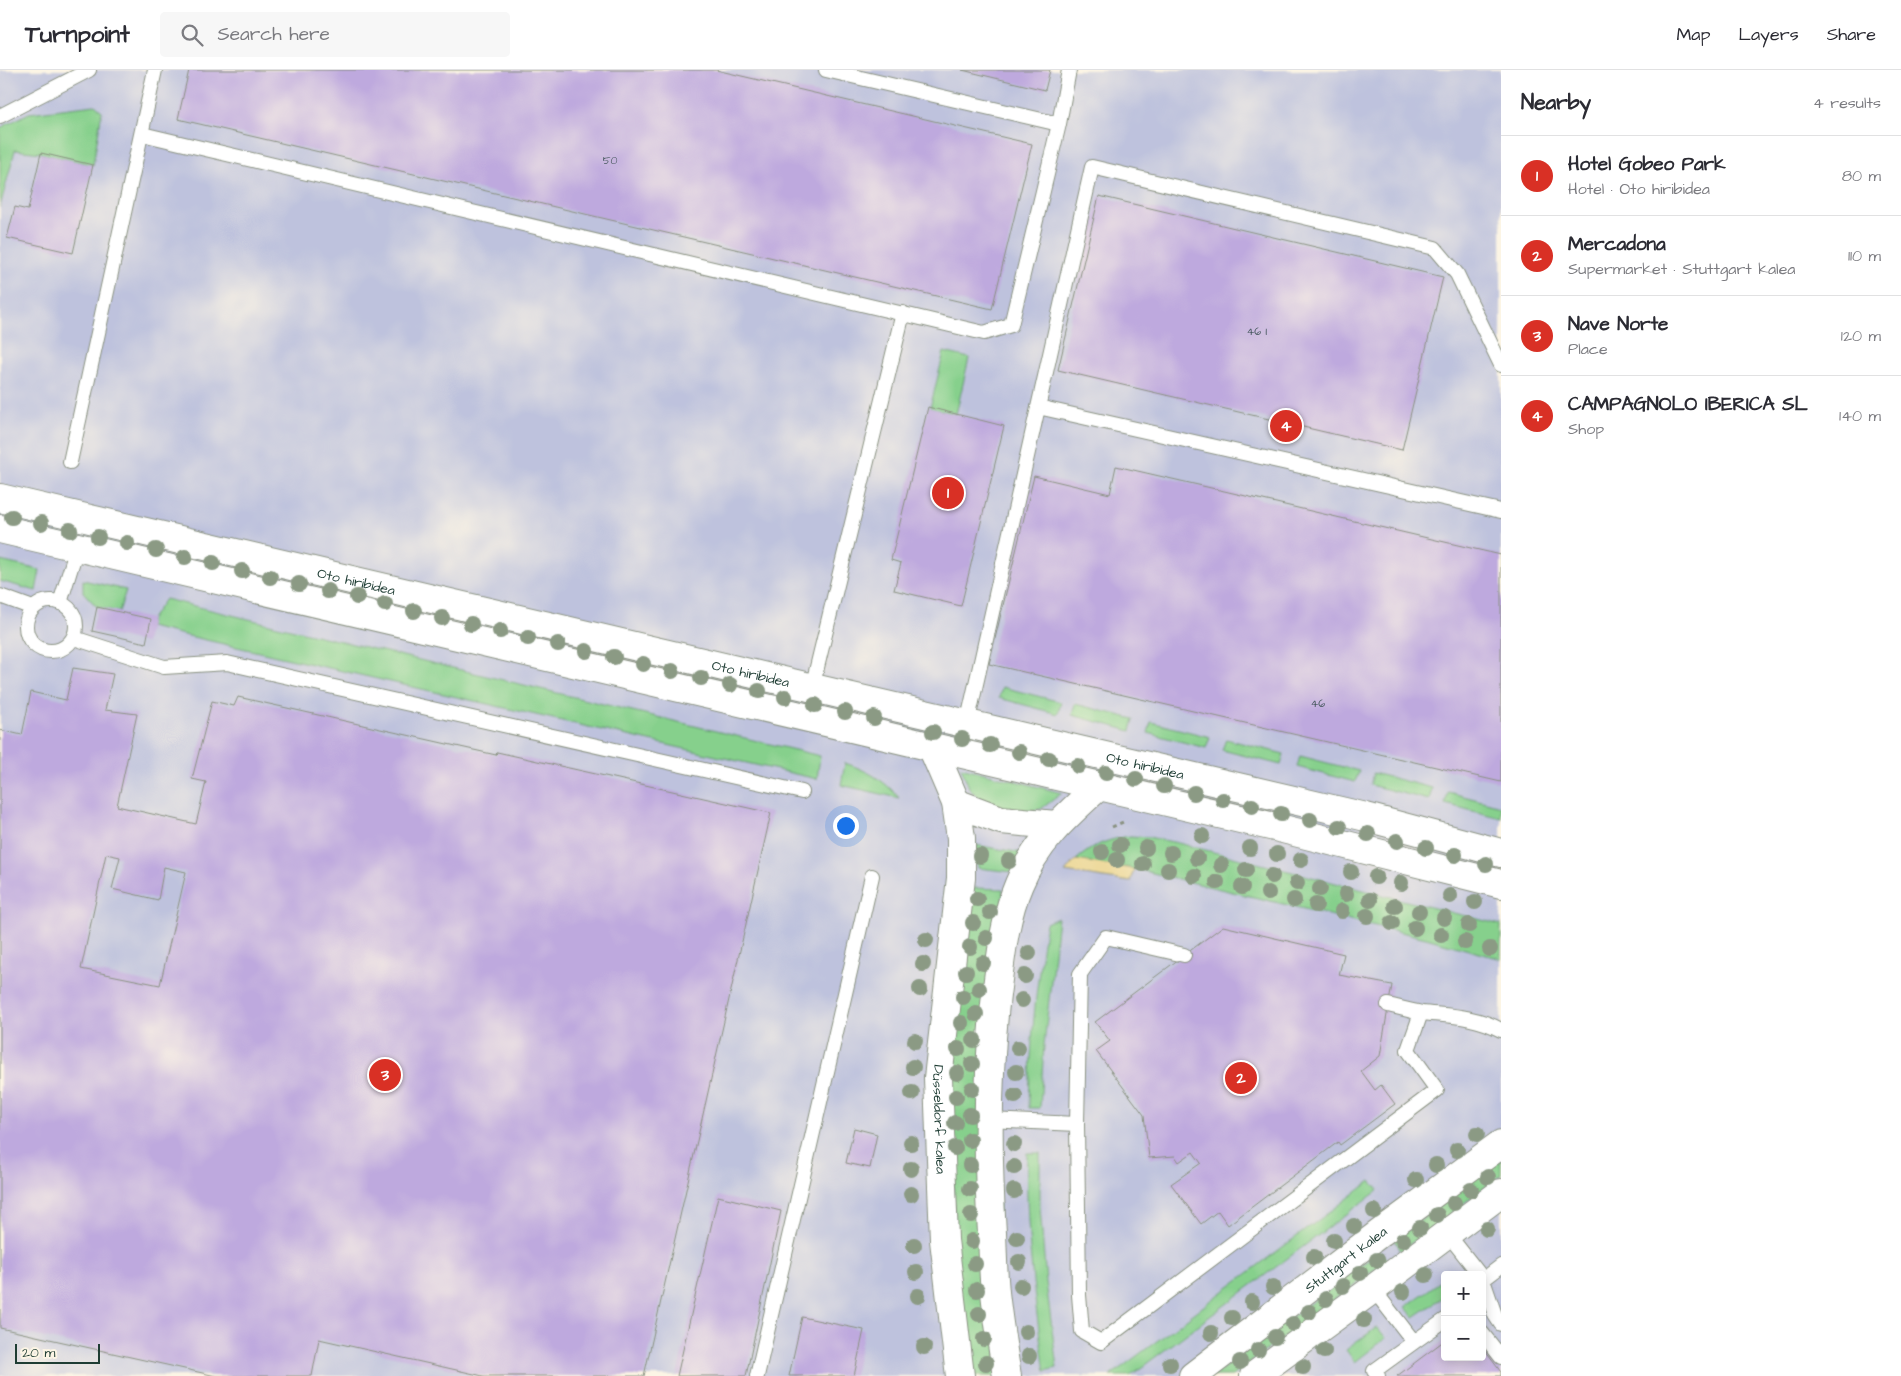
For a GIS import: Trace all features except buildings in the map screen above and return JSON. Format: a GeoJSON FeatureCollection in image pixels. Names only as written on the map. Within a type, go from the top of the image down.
{"type":"FeatureCollection","features":[{"type":"Feature","properties":{"kind":"street","name":"Oto hiribidea"},"geometry":{"type":"LineString","coordinates":[[0,498],[1366,817],[1501,853]]}},
{"type":"Feature","properties":{"kind":"street"},"geometry":{"type":"LineString","coordinates":[[0,529],[1345,844],[1501,884]]}},
{"type":"Feature","properties":{"kind":"street","name":"Düsseldorf kalea"},"geometry":{"type":"LineString","coordinates":[[932,747],[956,803],[961,838],[961,878],[938,1078],[944,1240],[960,1376]]}},
{"type":"Feature","properties":{"kind":"street"},"geometry":{"type":"LineString","coordinates":[[1007,1376],[996,1300],[989,1183],[988,1120],[993,1022],[1003,942],[1011,905],[1019,883],[1034,854],[1056,825],[1099,786]]}},
{"type":"Feature","properties":{"kind":"street"},"geometry":{"type":"LineString","coordinates":[[956,803],[1001,820],[1056,825]]}},
{"type":"Feature","properties":{"kind":"street","name":"Stuttgart kalea"},"geometry":{"type":"LineString","coordinates":[[1193,1376],[1380,1233],[1501,1144]]}},
{"type":"Feature","properties":{"kind":"street"},"geometry":{"type":"LineString","coordinates":[[1254,1376],[1374,1289],[1501,1193]]}},
{"type":"Feature","properties":{"kind":"lane"},"geometry":{"type":"LineString","coordinates":[[0,116],[89,70]]}},
{"type":"Feature","properties":{"kind":"lane"},"geometry":{"type":"LineString","coordinates":[[70,462],[155,70]]}},
{"type":"Feature","properties":{"kind":"lane"},"geometry":{"type":"LineString","coordinates":[[826,70],[1058,124]]}},
{"type":"Feature","properties":{"kind":"lane"},"geometry":{"type":"LineString","coordinates":[[142,134],[984,333],[1011,325],[1069,70]]}},
{"type":"Feature","properties":{"kind":"lane"},"geometry":{"type":"LineString","coordinates":[[966,724],[1092,167],[1434,248],[1458,274],[1501,365]]}},
{"type":"Feature","properties":{"kind":"lane"},"geometry":{"type":"LineString","coordinates":[[812,688],[903,313]]}},
{"type":"Feature","properties":{"kind":"lane"},"geometry":{"type":"LineString","coordinates":[[1038,407],[1501,511]]}},
{"type":"Feature","properties":{"kind":"lane"},"geometry":{"type":"LineString","coordinates":[[60,603],[77,548]]}},
{"type":"Feature","properties":{"kind":"lane"},"geometry":{"type":"LineString","coordinates":[[0,596],[33,608]]}},
{"type":"Feature","properties":{"kind":"lane"},"geometry":{"type":"LineString","coordinates":[[46,601],[60,603],[72,611],[77,625],[74,638],[64,649],[49,652],[36,646],[27,635],[26,621],[33,608],[46,601]]}},
{"type":"Feature","properties":{"kind":"lane"},"geometry":{"type":"LineString","coordinates":[[74,638],[164,667],[227,663],[802,792]]}},
{"type":"Feature","properties":{"kind":"lane"},"geometry":{"type":"LineString","coordinates":[[758,1376],[872,876]]}},
{"type":"Feature","properties":{"kind":"lane"},"geometry":{"type":"LineString","coordinates":[[1184,955],[1106,937],[1080,974],[1077,1124],[1079,1295],[1082,1331],[1101,1342],[1437,1090],[1408,1050],[1421,1013]]}},
{"type":"Feature","properties":{"kind":"lane"},"geometry":{"type":"LineString","coordinates":[[1388,1005],[1421,1013],[1458,1016],[1487,1023],[1501,1030]]}},
{"type":"Feature","properties":{"kind":"lane"},"geometry":{"type":"LineString","coordinates":[[988,1120],[1077,1124]]}},
{"type":"Feature","properties":{"kind":"lane"},"geometry":{"type":"LineString","coordinates":[[1447,1233],[1477,1271]]}},
{"type":"Feature","properties":{"kind":"lane"},"geometry":{"type":"LineString","coordinates":[[1486,1275],[1501,1266]]}},
{"type":"Feature","properties":{"kind":"lane"},"geometry":{"type":"LineString","coordinates":[[1374,1289],[1414,1342]]}},
{"type":"Feature","properties":{"kind":"lane"},"geometry":{"type":"LineString","coordinates":[[1486,1289],[1495,1315],[1501,1324]]}},
{"type":"Feature","properties":{"kind":"lane"},"geometry":{"type":"LineString","coordinates":[[1378,1376],[1374,1371],[1441,1323]]}},
{"type":"Feature","properties":{"kind":"lane"},"geometry":{"type":"LineString","coordinates":[[1486,1338],[1501,1357]]}},
{"type":"Feature","properties":{"kind":"shaded area"},"geometry":{"type":"Polygon","coordinates":[[[0,70],[1501,70],[1501,1376],[0,1376],[0,70]]]}},
{"type":"Feature","properties":{"kind":"green space"},"geometry":{"type":"Polygon","coordinates":[[[95,105],[102,111],[93,165],[41,153],[15,150],[0,207],[0,128],[29,113],[95,105]]]}},
{"type":"Feature","properties":{"kind":"green space"},"geometry":{"type":"Polygon","coordinates":[[[944,352],[969,358],[956,414],[930,408],[944,352]]]}},
{"type":"Feature","properties":{"kind":"green space"},"geometry":{"type":"Polygon","coordinates":[[[0,561],[40,570],[36,591],[0,581],[0,561]]]}},
{"type":"Feature","properties":{"kind":"green space"},"geometry":{"type":"Polygon","coordinates":[[[83,580],[126,590],[119,612],[97,607],[83,592],[83,580]]]}},
{"type":"Feature","properties":{"kind":"green space"},"geometry":{"type":"Polygon","coordinates":[[[165,599],[820,756],[817,779],[149,627],[151,619],[165,599]]]}},
{"type":"Feature","properties":{"kind":"green space"},"geometry":{"type":"Polygon","coordinates":[[[1002,687],[1061,702],[1058,714],[999,698],[1002,687]]]}},
{"type":"Feature","properties":{"kind":"green space"},"geometry":{"type":"Polygon","coordinates":[[[1075,704],[1134,719],[1131,731],[1072,715],[1075,704]]]}},
{"type":"Feature","properties":{"kind":"green space"},"geometry":{"type":"Polygon","coordinates":[[[1151,722],[1210,737],[1206,748],[1148,733],[1151,722]]]}},
{"type":"Feature","properties":{"kind":"green space"},"geometry":{"type":"Polygon","coordinates":[[[1226,739],[1284,754],[1281,765],[1222,750],[1226,739]]]}},
{"type":"Feature","properties":{"kind":"green space"},"geometry":{"type":"Polygon","coordinates":[[[1300,756],[1359,771],[1355,782],[1297,767],[1300,756]]]}},
{"type":"Feature","properties":{"kind":"green space"},"geometry":{"type":"Polygon","coordinates":[[[845,763],[875,776],[899,798],[841,785],[845,763]]]}},
{"type":"Feature","properties":{"kind":"green space"},"geometry":{"type":"Polygon","coordinates":[[[961,767],[1062,793],[1041,809],[1013,813],[994,809],[970,790],[961,767]]]}},
{"type":"Feature","properties":{"kind":"green space"},"geometry":{"type":"Polygon","coordinates":[[[1373,773],[1432,788],[1429,800],[1370,785],[1373,773]]]}},
{"type":"Feature","properties":{"kind":"green space"},"geometry":{"type":"Polygon","coordinates":[[[1448,792],[1501,806],[1501,818],[1445,804],[1448,792]]]}},
{"type":"Feature","properties":{"kind":"green space"},"geometry":{"type":"Polygon","coordinates":[[[1130,836],[1148,837],[1178,843],[1501,925],[1501,959],[1426,938],[1140,870],[1076,860],[1101,844],[1130,836]]]}},
{"type":"Feature","properties":{"kind":"green space"},"geometry":{"type":"Polygon","coordinates":[[[975,845],[1022,853],[1013,872],[978,868],[975,845]]]}},
{"type":"Feature","properties":{"kind":"green space"},"geometry":{"type":"Polygon","coordinates":[[[973,888],[1003,889],[996,1376],[969,1376],[955,1269],[951,1071],[973,888]]]}},
{"type":"Feature","properties":{"kind":"green space"},"geometry":{"type":"Polygon","coordinates":[[[1058,918],[1044,1045],[1040,1108],[1029,1108],[1032,1039],[1042,946],[1046,923],[1058,918]]]}},
{"type":"Feature","properties":{"kind":"green space"},"geometry":{"type":"Polygon","coordinates":[[[1027,1153],[1040,1153],[1040,1207],[1046,1282],[1057,1368],[1045,1371],[1031,1262],[1027,1208],[1027,1153]]]}},
{"type":"Feature","properties":{"kind":"green space"},"geometry":{"type":"Polygon","coordinates":[[[1501,1159],[1501,1175],[1401,1251],[1395,1240],[1501,1159]]]}},
{"type":"Feature","properties":{"kind":"green space"},"geometry":{"type":"Polygon","coordinates":[[[1371,1181],[1379,1190],[1130,1376],[1110,1376],[1371,1181]]]}},
{"type":"Feature","properties":{"kind":"green space"},"geometry":{"type":"Polygon","coordinates":[[[1380,1251],[1387,1260],[1232,1376],[1213,1376],[1380,1251]]]}},
{"type":"Feature","properties":{"kind":"green space"},"geometry":{"type":"Polygon","coordinates":[[[1441,1281],[1441,1299],[1414,1317],[1405,1307],[1441,1281]]]}},
{"type":"Feature","properties":{"kind":"green space"},"geometry":{"type":"Polygon","coordinates":[[[1377,1327],[1386,1338],[1355,1362],[1346,1350],[1377,1327]]]}},
{"type":"Feature","properties":{"kind":"sand"},"geometry":{"type":"Polygon","coordinates":[[[1076,860],[1134,869],[1130,882],[1065,872],[1076,860]]]}},
{"type":"Feature","properties":{"kind":"place","name":"CAMPAGNOLO IBERICA SL"},"geometry":{"type":"Point","coordinates":[1286,426]}},
{"type":"Feature","properties":{"kind":"place","name":"Hotel Gobeo Park"},"geometry":{"type":"Point","coordinates":[948,493]}},
{"type":"Feature","properties":{"kind":"place","name":"Nave Norte"},"geometry":{"type":"Point","coordinates":[385,1075]}},
{"type":"Feature","properties":{"kind":"place","name":"Mercadona"},"geometry":{"type":"Point","coordinates":[1241,1078]}}]}
